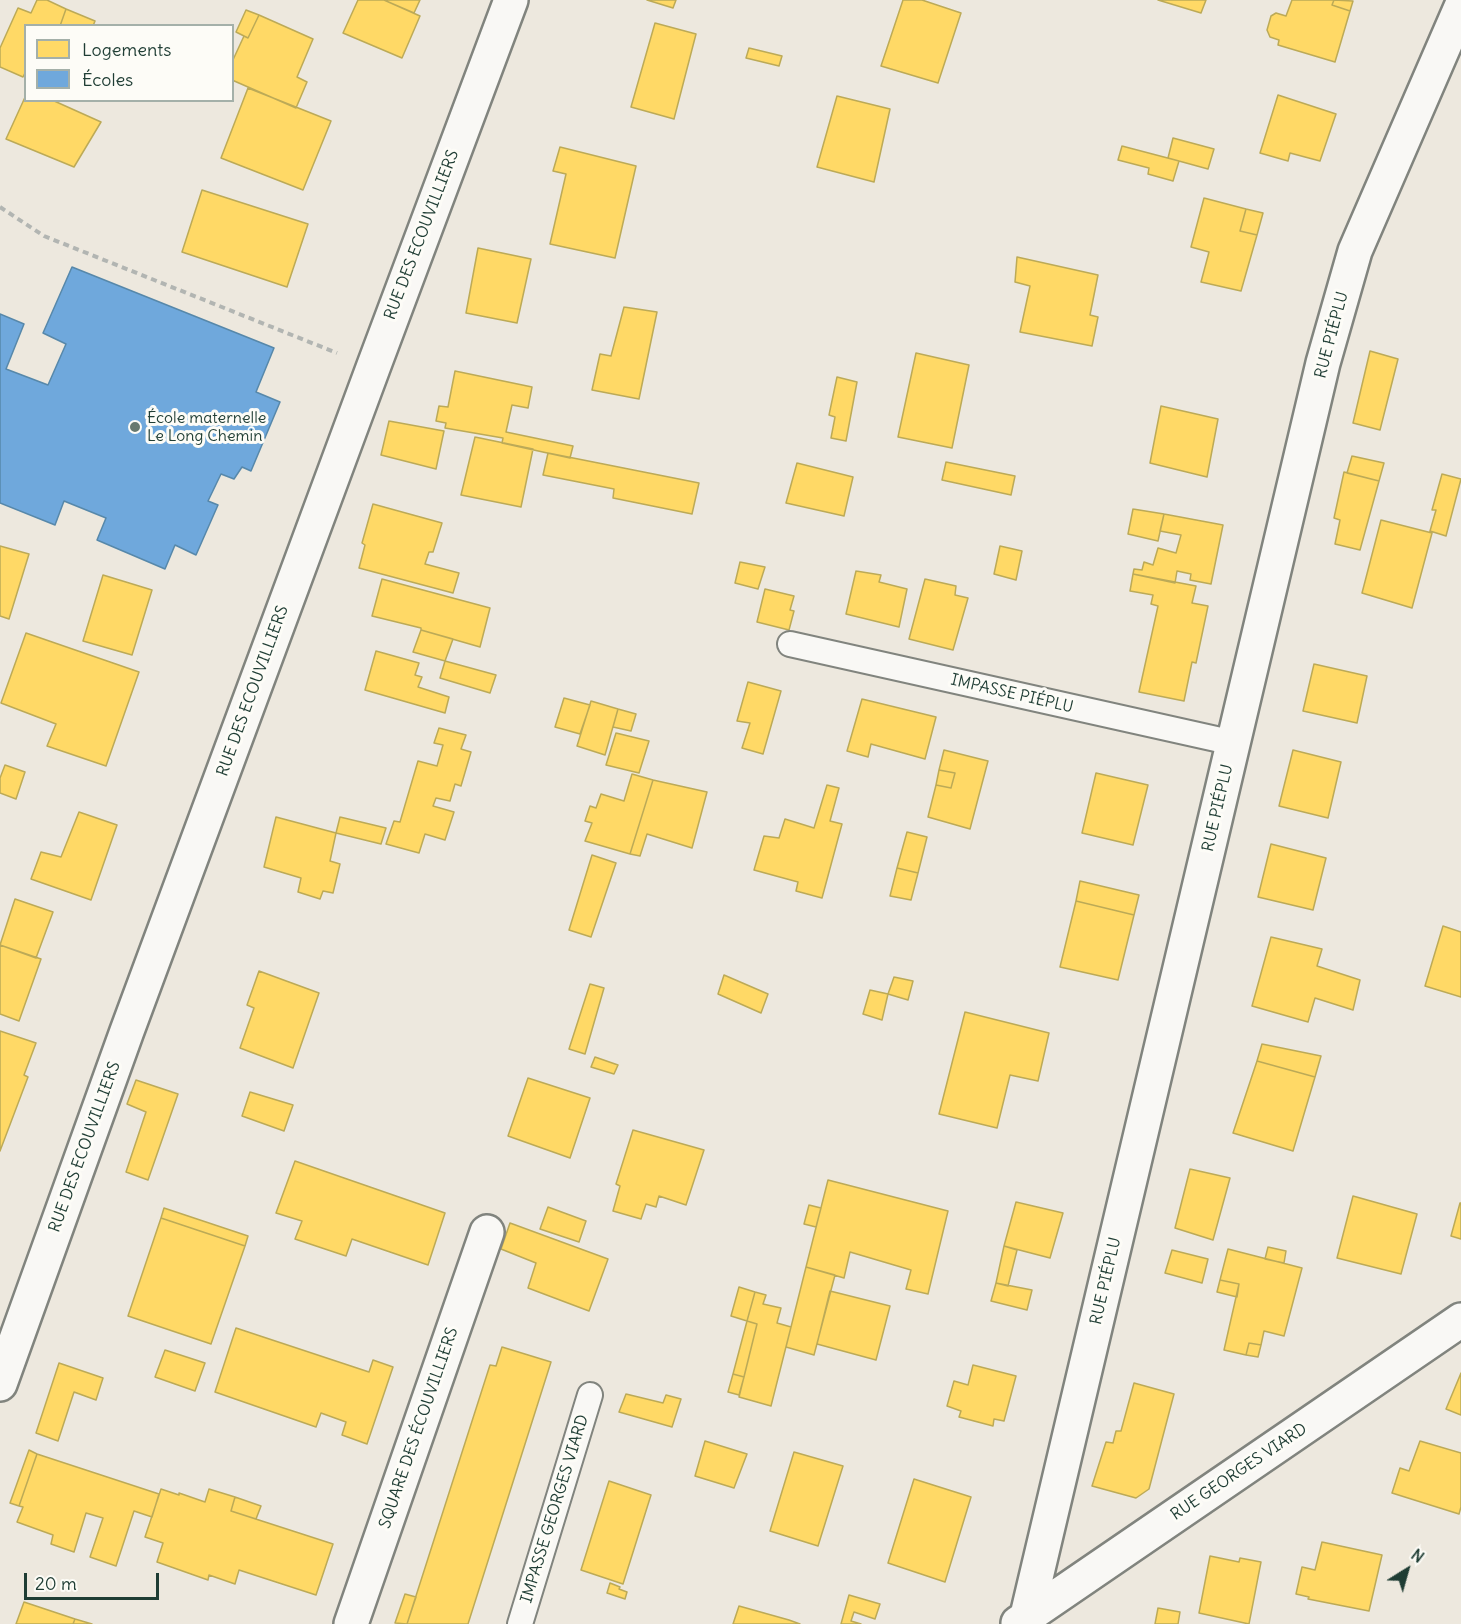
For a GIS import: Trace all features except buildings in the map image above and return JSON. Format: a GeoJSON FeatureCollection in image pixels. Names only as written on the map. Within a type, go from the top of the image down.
{"type":"FeatureCollection","features":[{"type":"Feature","properties":{"kind":"street","name":"RUE DES ECOUVILLIERS"},"geometry":{"type":"LineString","coordinates":[[0,1384],[131,1020],[511,0]]}},
{"type":"Feature","properties":{"kind":"street","name":"RUE PIÉPLU"},"geometry":{"type":"LineString","coordinates":[[1023,1622],[1323,363],[1355,251],[1461,7]]}},
{"type":"Feature","properties":{"kind":"street","name":"SQUARE DES ÉCOUVILLIERS"},"geometry":{"type":"LineString","coordinates":[[351,1624],[487,1232]]}},
{"type":"Feature","properties":{"kind":"street","name":"RUE GEORGES VIARD"},"geometry":{"type":"LineString","coordinates":[[1023,1622],[1062,1592],[1461,1320]]}},
{"type":"Feature","properties":{"kind":"lane","name":"IMPASSE PIÉPLU"},"geometry":{"type":"LineString","coordinates":[[790,644],[1233,743]]}},
{"type":"Feature","properties":{"kind":"lane","name":"IMPASSE GEORGES VIARD"},"geometry":{"type":"LineString","coordinates":[[520,1624],[590,1395]]}},
{"type":"Feature","properties":{"kind":"path"},"geometry":{"type":"LineString","coordinates":[[0,207],[44,236],[373,368]]}},
{"type":"Feature","properties":{"kind":"place","name":"École maternelle Le Long Chemin"},"geometry":{"type":"Point","coordinates":[135,427]}}]}
